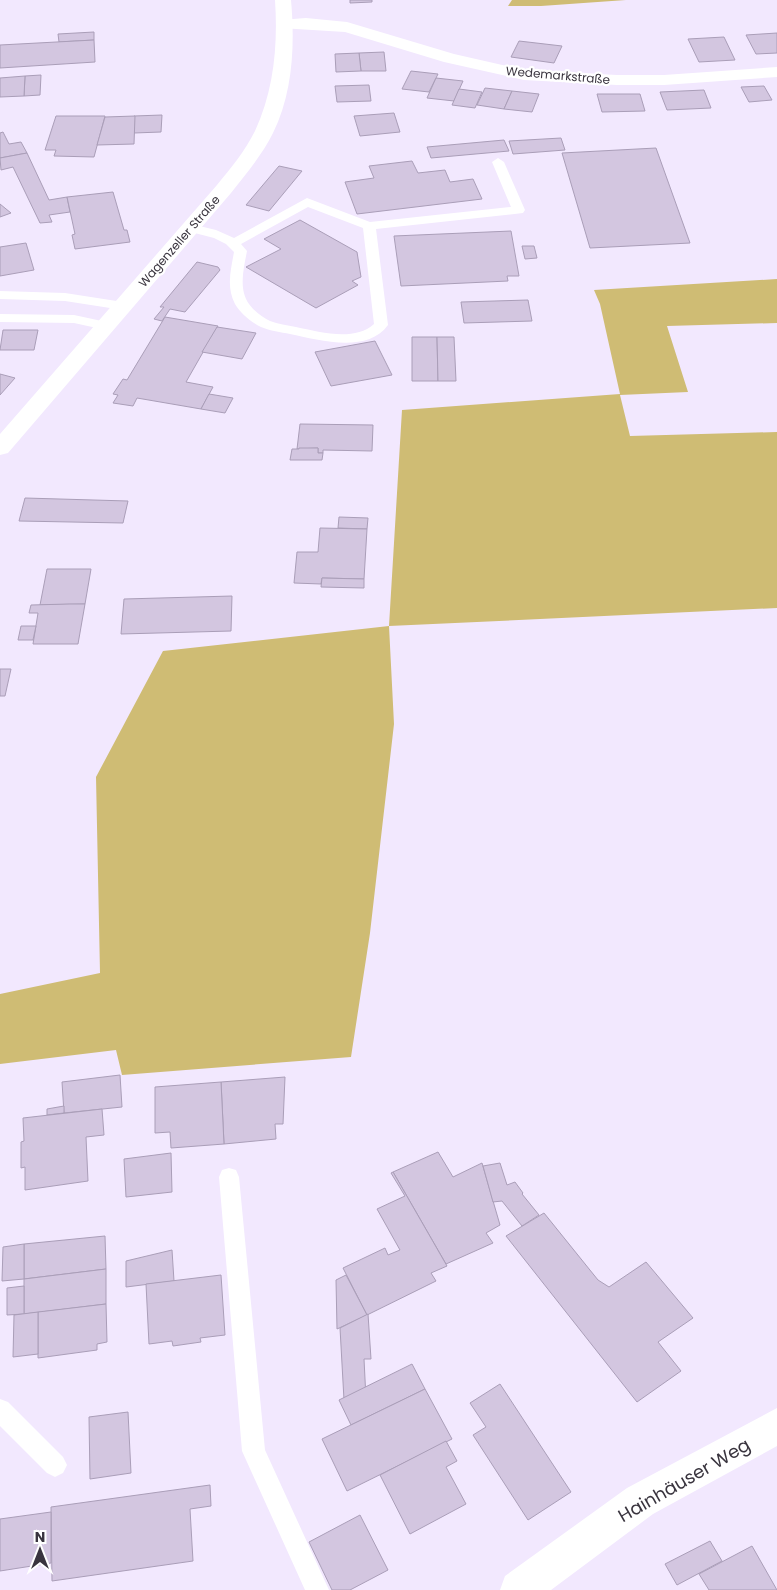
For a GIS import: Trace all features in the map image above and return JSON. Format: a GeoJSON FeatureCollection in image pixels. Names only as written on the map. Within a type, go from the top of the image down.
{"type":"FeatureCollection","features":[{"type":"Feature","properties":{"kind":"main road","name":"Wagenzeller Straße"},"geometry":{"type":"LineString","coordinates":[[0,448],[191,228],[255,148],[272,114],[281,75],[286,24],[284,0]]}},
{"type":"Feature","properties":{"kind":"main road","name":"Wedemarkstraße"},"geometry":{"type":"LineString","coordinates":[[286,24],[306,23],[346,27],[450,58],[524,74],[617,80],[664,80],[777,72]]}},
{"type":"Feature","properties":{"kind":"main road","name":"Hainhäuser Weg"},"geometry":{"type":"LineString","coordinates":[[519,1590],[640,1501],[777,1426]]}},
{"type":"Feature","properties":{"kind":"lane"},"geometry":{"type":"LineString","coordinates":[[234,243],[307,202],[369,226],[519,210],[498,162]]}},
{"type":"Feature","properties":{"kind":"lane"},"geometry":{"type":"LineString","coordinates":[[191,228],[210,232],[234,243],[241,251],[235,277],[243,305],[265,324],[324,336],[359,337],[376,332],[381,325],[369,226]]}},
{"type":"Feature","properties":{"kind":"lane"},"geometry":{"type":"LineString","coordinates":[[0,295],[65,297],[123,306]]}},
{"type":"Feature","properties":{"kind":"lane"},"geometry":{"type":"LineString","coordinates":[[0,318],[74,319],[106,326]]}},
{"type":"Feature","properties":{"kind":"lane"},"geometry":{"type":"LineString","coordinates":[[229,1177],[254,1451],[317,1590]]}},
{"type":"Feature","properties":{"kind":"lane"},"geometry":{"type":"LineString","coordinates":[[0,1410],[55,1465]]}},
{"type":"Feature","properties":{"kind":"shaded area"},"geometry":{"type":"Polygon","coordinates":[[[512,0],[626,0],[541,6],[508,6],[512,0]]]}},
{"type":"Feature","properties":{"kind":"shaded area"},"geometry":{"type":"Polygon","coordinates":[[[777,279],[777,323],[667,326],[688,392],[620,395],[630,436],[777,432],[777,608],[389,626],[402,410],[620,394],[600,304],[594,290],[777,279]]]}},
{"type":"Feature","properties":{"kind":"shaded area"},"geometry":{"type":"Polygon","coordinates":[[[389,626],[394,724],[370,933],[351,1057],[122,1075],[116,1050],[0,1064],[0,994],[100,973],[96,777],[163,651],[389,626]]]}},
{"type":"Feature","properties":{"kind":"building"},"geometry":{"type":"Polygon","coordinates":[[[350,0],[372,0],[372,2],[350,3],[350,0]]]}},
{"type":"Feature","properties":{"kind":"building"},"geometry":{"type":"Polygon","coordinates":[[[94,32],[94,40],[59,42],[58,34],[94,32]]]}},
{"type":"Feature","properties":{"kind":"building"},"geometry":{"type":"Polygon","coordinates":[[[777,33],[777,53],[756,54],[746,35],[777,33]]]}},
{"type":"Feature","properties":{"kind":"building"},"geometry":{"type":"Polygon","coordinates":[[[724,37],[735,60],[699,62],[688,39],[724,37]]]}},
{"type":"Feature","properties":{"kind":"building"},"geometry":{"type":"Polygon","coordinates":[[[94,40],[95,62],[0,68],[0,45],[94,40]]]}},
{"type":"Feature","properties":{"kind":"building"},"geometry":{"type":"Polygon","coordinates":[[[519,41],[562,46],[554,63],[511,57],[519,41]]]}},
{"type":"Feature","properties":{"kind":"building"},"geometry":{"type":"Polygon","coordinates":[[[384,52],[386,71],[361,71],[359,53],[384,52]]]}},
{"type":"Feature","properties":{"kind":"building"},"geometry":{"type":"Polygon","coordinates":[[[359,53],[361,71],[336,72],[335,54],[359,53]]]}},
{"type":"Feature","properties":{"kind":"building"},"geometry":{"type":"Polygon","coordinates":[[[411,71],[438,74],[429,92],[402,89],[411,71]]]}},
{"type":"Feature","properties":{"kind":"building"},"geometry":{"type":"Polygon","coordinates":[[[41,75],[40,95],[24,96],[25,76],[41,75]]]}},
{"type":"Feature","properties":{"kind":"building"},"geometry":{"type":"Polygon","coordinates":[[[25,76],[24,96],[0,97],[0,78],[25,76]]]}},
{"type":"Feature","properties":{"kind":"building"},"geometry":{"type":"Polygon","coordinates":[[[436,78],[463,81],[454,101],[427,98],[436,78]]]}},
{"type":"Feature","properties":{"kind":"building"},"geometry":{"type":"Polygon","coordinates":[[[369,85],[371,101],[337,102],[335,86],[369,85]]]}},
{"type":"Feature","properties":{"kind":"building"},"geometry":{"type":"Polygon","coordinates":[[[764,86],[772,100],[749,102],[741,87],[764,86]]]}},
{"type":"Feature","properties":{"kind":"building"},"geometry":{"type":"Polygon","coordinates":[[[485,88],[512,91],[504,109],[477,105],[485,88]]]}},
{"type":"Feature","properties":{"kind":"building"},"geometry":{"type":"Polygon","coordinates":[[[459,89],[482,92],[475,108],[452,105],[459,89]]]}},
{"type":"Feature","properties":{"kind":"building"},"geometry":{"type":"Polygon","coordinates":[[[704,90],[711,108],[667,110],[660,92],[704,90]]]}},
{"type":"Feature","properties":{"kind":"building"},"geometry":{"type":"Polygon","coordinates":[[[512,91],[539,94],[532,112],[504,109],[512,91]]]}},
{"type":"Feature","properties":{"kind":"building"},"geometry":{"type":"Polygon","coordinates":[[[597,94],[640,94],[645,111],[602,112],[597,94]]]}},
{"type":"Feature","properties":{"kind":"building"},"geometry":{"type":"Polygon","coordinates":[[[394,113],[400,132],[360,136],[354,116],[394,113]]]}},
{"type":"Feature","properties":{"kind":"building"},"geometry":{"type":"Polygon","coordinates":[[[162,115],[161,132],[134,133],[134,116],[162,115]]]}},
{"type":"Feature","properties":{"kind":"building"},"geometry":{"type":"Polygon","coordinates":[[[56,116],[105,116],[94,157],[54,156],[56,150],[45,150],[56,116]]]}},
{"type":"Feature","properties":{"kind":"building"},"geometry":{"type":"Polygon","coordinates":[[[135,116],[134,144],[97,145],[105,117],[135,116]]]}},
{"type":"Feature","properties":{"kind":"building"},"geometry":{"type":"Polygon","coordinates":[[[3,132],[9,144],[21,142],[27,153],[0,158],[0,133],[3,132]]]}},
{"type":"Feature","properties":{"kind":"building"},"geometry":{"type":"Polygon","coordinates":[[[561,138],[565,150],[513,154],[509,141],[561,138]]]}},
{"type":"Feature","properties":{"kind":"building"},"geometry":{"type":"Polygon","coordinates":[[[504,140],[509,151],[431,158],[427,147],[504,140]]]}},
{"type":"Feature","properties":{"kind":"building"},"geometry":{"type":"Polygon","coordinates":[[[656,148],[690,243],[590,248],[562,153],[656,148]]]}},
{"type":"Feature","properties":{"kind":"building"},"geometry":{"type":"Polygon","coordinates":[[[27,153],[49,200],[67,197],[70,212],[49,215],[52,222],[40,223],[13,167],[1,170],[0,158],[27,153]]]}},
{"type":"Feature","properties":{"kind":"building"},"geometry":{"type":"Polygon","coordinates":[[[412,161],[418,173],[445,170],[450,182],[473,179],[482,199],[357,214],[345,182],[374,178],[369,166],[412,161]]]}},
{"type":"Feature","properties":{"kind":"building"},"geometry":{"type":"Polygon","coordinates":[[[279,166],[302,171],[269,211],[246,205],[279,166]]]}},
{"type":"Feature","properties":{"kind":"building"},"geometry":{"type":"Polygon","coordinates":[[[113,192],[124,230],[127,230],[130,242],[75,249],[72,235],[75,234],[67,197],[113,192]]]}},
{"type":"Feature","properties":{"kind":"building"},"geometry":{"type":"Polygon","coordinates":[[[0,204],[11,213],[0,217],[0,204]]]}},
{"type":"Feature","properties":{"kind":"building"},"geometry":{"type":"Polygon","coordinates":[[[300,220],[357,252],[361,277],[352,281],[358,285],[316,308],[246,267],[281,249],[264,239],[300,220]]]}},
{"type":"Feature","properties":{"kind":"building"},"geometry":{"type":"Polygon","coordinates":[[[511,231],[519,276],[507,276],[508,281],[401,286],[394,236],[511,231]]]}},
{"type":"Feature","properties":{"kind":"building"},"geometry":{"type":"Polygon","coordinates":[[[26,243],[34,270],[0,276],[0,247],[26,243]]]}},
{"type":"Feature","properties":{"kind":"building"},"geometry":{"type":"Polygon","coordinates":[[[522,246],[534,246],[537,258],[525,259],[522,246]]]}},
{"type":"Feature","properties":{"kind":"building"},"geometry":{"type":"Polygon","coordinates":[[[197,262],[218,267],[220,270],[185,312],[170,309],[162,321],[154,319],[164,307],[160,307],[197,262]]]}},
{"type":"Feature","properties":{"kind":"building"},"geometry":{"type":"Polygon","coordinates":[[[528,300],[532,321],[464,323],[461,302],[528,300]]]}},
{"type":"Feature","properties":{"kind":"building"},"geometry":{"type":"Polygon","coordinates":[[[165,317],[218,326],[186,382],[213,387],[201,409],[137,398],[133,406],[113,403],[118,395],[113,394],[123,379],[127,380],[165,317]]]}},
{"type":"Feature","properties":{"kind":"building"},"geometry":{"type":"Polygon","coordinates":[[[217,327],[256,333],[242,359],[202,352],[217,327]]]}},
{"type":"Feature","properties":{"kind":"building"},"geometry":{"type":"Polygon","coordinates":[[[3,330],[38,330],[34,350],[0,350],[3,330]]]}},
{"type":"Feature","properties":{"kind":"building"},"geometry":{"type":"Polygon","coordinates":[[[412,337],[437,337],[438,381],[412,381],[412,337]]]}},
{"type":"Feature","properties":{"kind":"building"},"geometry":{"type":"Polygon","coordinates":[[[437,337],[454,337],[456,381],[438,381],[437,337]]]}},
{"type":"Feature","properties":{"kind":"building"},"geometry":{"type":"Polygon","coordinates":[[[375,341],[392,375],[331,386],[315,352],[375,341]]]}},
{"type":"Feature","properties":{"kind":"building"},"geometry":{"type":"Polygon","coordinates":[[[0,374],[15,378],[0,395],[0,374]]]}},
{"type":"Feature","properties":{"kind":"building"},"geometry":{"type":"Polygon","coordinates":[[[209,394],[233,398],[225,413],[201,409],[209,394]]]}},
{"type":"Feature","properties":{"kind":"building"},"geometry":{"type":"Polygon","coordinates":[[[300,424],[373,425],[372,451],[323,450],[323,453],[318,453],[318,448],[297,449],[300,424]]]}},
{"type":"Feature","properties":{"kind":"building"},"geometry":{"type":"Polygon","coordinates":[[[318,448],[318,453],[323,453],[322,460],[290,460],[292,449],[318,448]]]}},
{"type":"Feature","properties":{"kind":"building"},"geometry":{"type":"Polygon","coordinates":[[[25,498],[128,501],[123,523],[19,521],[25,498]]]}},
{"type":"Feature","properties":{"kind":"building"},"geometry":{"type":"Polygon","coordinates":[[[339,517],[368,518],[367,529],[338,528],[339,517]]]}},
{"type":"Feature","properties":{"kind":"building"},"geometry":{"type":"Polygon","coordinates":[[[320,528],[367,529],[364,579],[322,578],[321,584],[294,583],[297,552],[318,552],[320,528]]]}},
{"type":"Feature","properties":{"kind":"building"},"geometry":{"type":"Polygon","coordinates":[[[47,569],[91,569],[85,604],[40,605],[47,569]]]}},
{"type":"Feature","properties":{"kind":"building"},"geometry":{"type":"Polygon","coordinates":[[[322,578],[364,579],[364,588],[321,587],[322,578]]]}},
{"type":"Feature","properties":{"kind":"building"},"geometry":{"type":"Polygon","coordinates":[[[232,596],[231,631],[121,634],[124,599],[232,596]]]}},
{"type":"Feature","properties":{"kind":"building"},"geometry":{"type":"Polygon","coordinates":[[[85,604],[78,644],[33,644],[38,613],[29,613],[31,605],[85,604]]]}},
{"type":"Feature","properties":{"kind":"building"},"geometry":{"type":"Polygon","coordinates":[[[21,626],[36,626],[33,640],[18,640],[21,626]]]}},
{"type":"Feature","properties":{"kind":"building"},"geometry":{"type":"Polygon","coordinates":[[[0,669],[11,669],[5,696],[0,696],[0,669]]]}},
{"type":"Feature","properties":{"kind":"building"},"geometry":{"type":"Polygon","coordinates":[[[120,1075],[122,1107],[64,1113],[62,1082],[120,1075]]]}},
{"type":"Feature","properties":{"kind":"building"},"geometry":{"type":"Polygon","coordinates":[[[285,1077],[283,1124],[275,1124],[276,1139],[224,1144],[221,1082],[285,1077]]]}},
{"type":"Feature","properties":{"kind":"building"},"geometry":{"type":"Polygon","coordinates":[[[221,1082],[224,1144],[171,1148],[170,1132],[155,1133],[155,1087],[221,1082]]]}},
{"type":"Feature","properties":{"kind":"building"},"geometry":{"type":"Polygon","coordinates":[[[64,1106],[64,1113],[47,1115],[47,1109],[64,1106]]]}},
{"type":"Feature","properties":{"kind":"building"},"geometry":{"type":"Polygon","coordinates":[[[102,1109],[104,1135],[86,1137],[88,1181],[25,1190],[25,1167],[21,1168],[21,1142],[24,1141],[23,1118],[102,1109]]]}},
{"type":"Feature","properties":{"kind":"building"},"geometry":{"type":"Polygon","coordinates":[[[438,1152],[453,1177],[482,1163],[500,1225],[486,1233],[493,1243],[446,1264],[393,1172],[438,1152]]]}},
{"type":"Feature","properties":{"kind":"building"},"geometry":{"type":"Polygon","coordinates":[[[171,1153],[172,1192],[126,1197],[124,1159],[171,1153]]]}},
{"type":"Feature","properties":{"kind":"building"},"geometry":{"type":"Polygon","coordinates":[[[500,1163],[507,1185],[515,1182],[539,1215],[522,1226],[502,1201],[493,1202],[483,1166],[500,1163]]]}},
{"type":"Feature","properties":{"kind":"building"},"geometry":{"type":"Polygon","coordinates":[[[393,1172],[447,1266],[431,1273],[436,1281],[367,1315],[343,1268],[385,1248],[388,1255],[400,1250],[377,1209],[405,1196],[391,1173],[393,1172]]]}},
{"type":"Feature","properties":{"kind":"building"},"geometry":{"type":"Polygon","coordinates":[[[544,1213],[598,1280],[609,1287],[646,1262],[693,1318],[658,1342],[681,1371],[637,1402],[506,1236],[544,1213]]]}},
{"type":"Feature","properties":{"kind":"building"},"geometry":{"type":"Polygon","coordinates":[[[105,1236],[106,1269],[24,1279],[24,1244],[105,1236]]]}},
{"type":"Feature","properties":{"kind":"building"},"geometry":{"type":"Polygon","coordinates":[[[24,1244],[24,1279],[2,1281],[3,1247],[24,1244]]]}},
{"type":"Feature","properties":{"kind":"building"},"geometry":{"type":"Polygon","coordinates":[[[172,1250],[174,1281],[126,1287],[126,1261],[172,1250]]]}},
{"type":"Feature","properties":{"kind":"building"},"geometry":{"type":"Polygon","coordinates":[[[106,1269],[106,1304],[24,1314],[24,1279],[106,1269]]]}},
{"type":"Feature","properties":{"kind":"building"},"geometry":{"type":"Polygon","coordinates":[[[221,1275],[225,1335],[200,1338],[201,1342],[173,1346],[172,1341],[149,1344],[146,1284],[221,1275]]]}},
{"type":"Feature","properties":{"kind":"building"},"geometry":{"type":"Polygon","coordinates":[[[346,1275],[367,1315],[337,1329],[336,1280],[346,1275]]]}},
{"type":"Feature","properties":{"kind":"building"},"geometry":{"type":"Polygon","coordinates":[[[24,1286],[24,1314],[7,1315],[7,1288],[24,1286]]]}},
{"type":"Feature","properties":{"kind":"building"},"geometry":{"type":"Polygon","coordinates":[[[106,1304],[107,1342],[97,1344],[97,1350],[38,1358],[38,1312],[106,1304]]]}},
{"type":"Feature","properties":{"kind":"building"},"geometry":{"type":"Polygon","coordinates":[[[38,1312],[38,1354],[13,1357],[14,1315],[38,1312]]]}},
{"type":"Feature","properties":{"kind":"building"},"geometry":{"type":"Polygon","coordinates":[[[368,1314],[371,1359],[364,1359],[366,1399],[344,1400],[340,1328],[368,1314]]]}},
{"type":"Feature","properties":{"kind":"building"},"geometry":{"type":"Polygon","coordinates":[[[412,1364],[425,1389],[351,1425],[339,1400],[412,1364]]]}},
{"type":"Feature","properties":{"kind":"building"},"geometry":{"type":"Polygon","coordinates":[[[500,1384],[571,1492],[528,1520],[473,1435],[486,1427],[470,1403],[500,1384]]]}},
{"type":"Feature","properties":{"kind":"building"},"geometry":{"type":"Polygon","coordinates":[[[425,1389],[452,1439],[347,1491],[322,1439],[425,1389]]]}},
{"type":"Feature","properties":{"kind":"building"},"geometry":{"type":"Polygon","coordinates":[[[128,1412],[131,1473],[90,1479],[89,1417],[128,1412]]]}},
{"type":"Feature","properties":{"kind":"building"},"geometry":{"type":"Polygon","coordinates":[[[446,1441],[457,1461],[446,1467],[466,1504],[410,1534],[380,1475],[446,1441]]]}},
{"type":"Feature","properties":{"kind":"building"},"geometry":{"type":"Polygon","coordinates":[[[210,1485],[211,1506],[190,1509],[193,1561],[52,1581],[51,1507],[210,1485]]]}},
{"type":"Feature","properties":{"kind":"building"},"geometry":{"type":"Polygon","coordinates":[[[51,1512],[51,1563],[0,1571],[0,1519],[51,1512]]]}},
{"type":"Feature","properties":{"kind":"building"},"geometry":{"type":"Polygon","coordinates":[[[360,1515],[388,1570],[350,1590],[332,1590],[309,1542],[360,1515]]]}},
{"type":"Feature","properties":{"kind":"building"},"geometry":{"type":"Polygon","coordinates":[[[710,1541],[722,1561],[677,1585],[665,1564],[710,1541]]]}},
{"type":"Feature","properties":{"kind":"building"},"geometry":{"type":"Polygon","coordinates":[[[752,1546],[777,1590],[709,1590],[699,1574],[752,1546]]]}}]}
